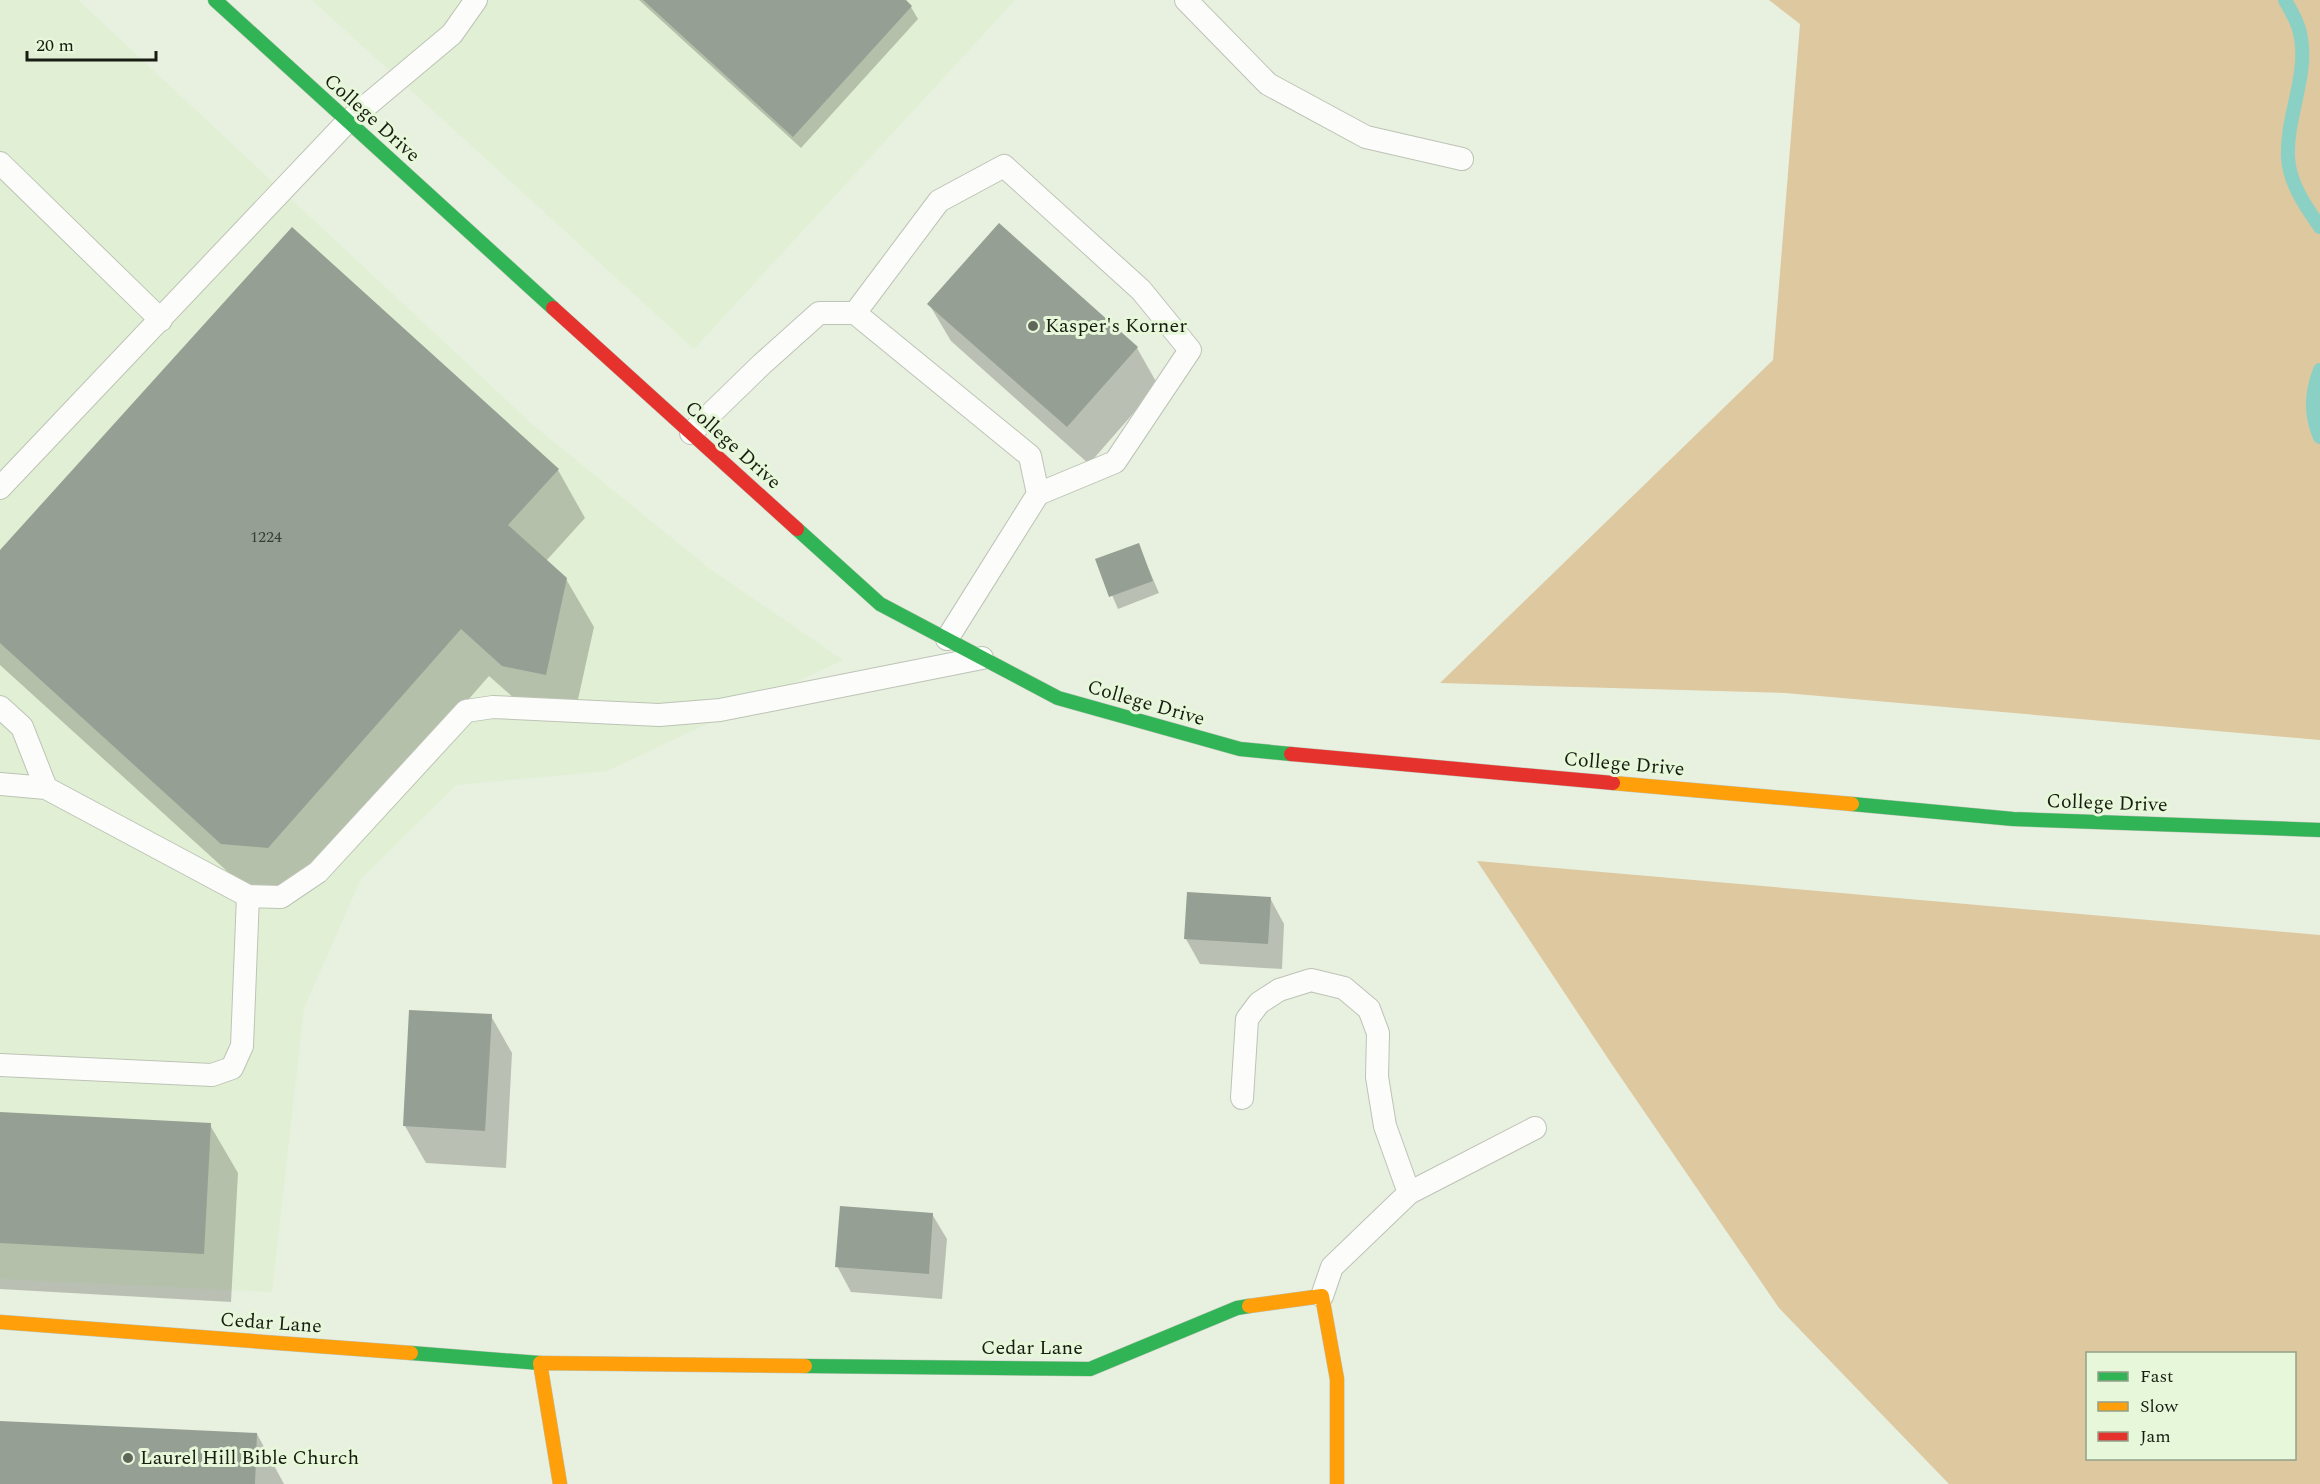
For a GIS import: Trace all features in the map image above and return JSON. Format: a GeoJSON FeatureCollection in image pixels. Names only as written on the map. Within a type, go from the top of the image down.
{"type":"FeatureCollection","features":[{"type":"Feature","properties":{"kind":"main road","name":"College Drive"},"geometry":{"type":"LineString","coordinates":[[215,0],[880,604],[1058,698],[1240,749],[2013,819],[2320,830]]}},
{"type":"Feature","properties":{"kind":"main road","name":"Cedar Lane"},"geometry":{"type":"LineString","coordinates":[[0,1322],[540,1363],[1090,1369],[1238,1308],[1322,1296]]}},
{"type":"Feature","properties":{"kind":"main road"},"geometry":{"type":"LineString","coordinates":[[1322,1296],[1337,1379],[1337,1484]]}},
{"type":"Feature","properties":{"kind":"main road"},"geometry":{"type":"LineString","coordinates":[[540,1363],[560,1484]]}},
{"type":"Feature","properties":{"kind":"lane"},"geometry":{"type":"LineString","coordinates":[[0,488],[347,122],[452,34],[476,0]]}},
{"type":"Feature","properties":{"kind":"lane"},"geometry":{"type":"LineString","coordinates":[[1186,0],[1268,84],[1366,137],[1462,159]]}},
{"type":"Feature","properties":{"kind":"lane"},"geometry":{"type":"LineString","coordinates":[[0,163],[161,320]]}},
{"type":"Feature","properties":{"kind":"lane"},"geometry":{"type":"LineString","coordinates":[[855,313],[939,201],[1004,166],[1142,290],[1190,350],[1115,462],[1038,494],[947,639]]}},
{"type":"Feature","properties":{"kind":"lane"},"geometry":{"type":"LineString","coordinates":[[691,433],[762,364],[819,314],[855,313],[1030,456],[1038,494]]}},
{"type":"Feature","properties":{"kind":"lane"},"geometry":{"type":"LineString","coordinates":[[0,784],[46,788],[248,896],[281,897],[318,872],[466,711],[494,707],[659,715],[720,710],[982,658]]}},
{"type":"Feature","properties":{"kind":"lane"},"geometry":{"type":"LineString","coordinates":[[0,707],[22,727],[46,788]]}},
{"type":"Feature","properties":{"kind":"lane"},"geometry":{"type":"LineString","coordinates":[[0,1065],[212,1075],[232,1068],[242,1046],[248,896]]}},
{"type":"Feature","properties":{"kind":"lane"},"geometry":{"type":"LineString","coordinates":[[1242,1098],[1247,1019],[1259,1003],[1280,990],[1311,980],[1344,988],[1368,1009],[1378,1033],[1377,1077],[1385,1126],[1409,1193]]}},
{"type":"Feature","properties":{"kind":"lane"},"geometry":{"type":"LineString","coordinates":[[1322,1296],[1332,1267],[1409,1193],[1534,1128]]}},
{"type":"Feature","properties":{"kind":"shaded area"},"geometry":{"type":"Polygon","coordinates":[[[0,0],[78,0],[533,425],[710,569],[843,660],[607,771],[456,785],[361,879],[304,1008],[272,1292],[0,1279],[0,0]]]}},
{"type":"Feature","properties":{"kind":"shaded area"},"geometry":{"type":"Polygon","coordinates":[[[312,0],[1015,0],[694,349],[312,0]]]}},
{"type":"Feature","properties":{"kind":"shaded area"},"geometry":{"type":"Polygon","coordinates":[[[1769,0],[2320,0],[2320,740],[1785,693],[1440,683],[1773,360],[1800,24],[1769,0]]]}},
{"type":"Feature","properties":{"kind":"shaded area"},"geometry":{"type":"Polygon","coordinates":[[[1477,861],[2320,935],[2320,1484],[1949,1484],[1779,1308],[1613,1066],[1477,861]]]}},
{"type":"Feature","properties":{"kind":"building"},"geometry":{"type":"Polygon","coordinates":[[[643,0],[906,0],[912,6],[793,137],[643,0]]]}},
{"type":"Feature","properties":{"kind":"building","name":"Kasper's Korner"},"geometry":{"type":"Polygon","coordinates":[[[999,223],[1138,347],[1067,427],[927,304],[999,223]]]}},
{"type":"Feature","properties":{"kind":"building"},"geometry":{"type":"Polygon","coordinates":[[[292,227],[559,469],[508,525],[567,578],[546,675],[502,666],[461,629],[268,848],[221,844],[0,643],[0,550],[292,227]]]}},
{"type":"Feature","properties":{"kind":"building"},"geometry":{"type":"Polygon","coordinates":[[[1139,543],[1153,581],[1109,597],[1095,559],[1139,543]]]}},
{"type":"Feature","properties":{"kind":"building"},"geometry":{"type":"Polygon","coordinates":[[[1187,892],[1271,897],[1268,944],[1184,939],[1187,892]]]}},
{"type":"Feature","properties":{"kind":"building"},"geometry":{"type":"Polygon","coordinates":[[[409,1010],[492,1014],[485,1131],[403,1126],[409,1010]]]}},
{"type":"Feature","properties":{"kind":"building"},"geometry":{"type":"Polygon","coordinates":[[[0,1112],[211,1123],[204,1254],[0,1243],[0,1112]]]}},
{"type":"Feature","properties":{"kind":"building"},"geometry":{"type":"Polygon","coordinates":[[[840,1206],[933,1213],[929,1274],[835,1267],[840,1206]]]}},
{"type":"Feature","properties":{"kind":"building","name":"Laurel Hill Bible Church"},"geometry":{"type":"Polygon","coordinates":[[[0,1421],[257,1433],[255,1484],[0,1484],[0,1421]]]}},
{"type":"Feature","properties":{"kind":"waterway"},"geometry":{"type":"LineString","coordinates":[[2285,0],[2298,25],[2302,45],[2300,77],[2288,141],[2289,167],[2299,194],[2320,227]]}},
{"type":"Feature","properties":{"kind":"waterway"},"geometry":{"type":"LineString","coordinates":[[2320,370],[2313,404],[2320,437]]}},
{"type":"Feature","properties":{"kind":"traffic: fast"},"geometry":{"type":"LineString","coordinates":[[215,0],[553,308]]}},
{"type":"Feature","properties":{"kind":"traffic: fast"},"geometry":{"type":"LineString","coordinates":[[797,529],[880,604],[1058,698],[1240,749],[1291,754]]}},
{"type":"Feature","properties":{"kind":"traffic: fast"},"geometry":{"type":"LineString","coordinates":[[1852,804],[2013,819],[2320,830]]}},
{"type":"Feature","properties":{"kind":"traffic: fast"},"geometry":{"type":"LineString","coordinates":[[805,1366],[1090,1369],[1237,1308],[1249,1306]]}},
{"type":"Feature","properties":{"kind":"traffic: fast"},"geometry":{"type":"LineString","coordinates":[[411,1353],[540,1363]]}},
{"type":"Feature","properties":{"kind":"traffic: slow"},"geometry":{"type":"LineString","coordinates":[[1613,783],[1852,804]]}},
{"type":"Feature","properties":{"kind":"traffic: slow"},"geometry":{"type":"LineString","coordinates":[[1249,1306],[1322,1296],[1337,1379],[1337,1484]]}},
{"type":"Feature","properties":{"kind":"traffic: slow"},"geometry":{"type":"LineString","coordinates":[[0,1322],[411,1353]]}},
{"type":"Feature","properties":{"kind":"traffic: slow"},"geometry":{"type":"LineString","coordinates":[[560,1484],[540,1363],[805,1366]]}},
{"type":"Feature","properties":{"kind":"traffic: jam"},"geometry":{"type":"LineString","coordinates":[[553,308],[797,529]]}},
{"type":"Feature","properties":{"kind":"traffic: jam"},"geometry":{"type":"LineString","coordinates":[[1291,754],[1613,783]]}},
{"type":"Feature","properties":{"kind":"place","name":"Kasper's Korner"},"geometry":{"type":"Point","coordinates":[1033,326]}},
{"type":"Feature","properties":{"kind":"place","name":"Laurel Hill Bible Church"},"geometry":{"type":"Point","coordinates":[128,1458]}}]}
